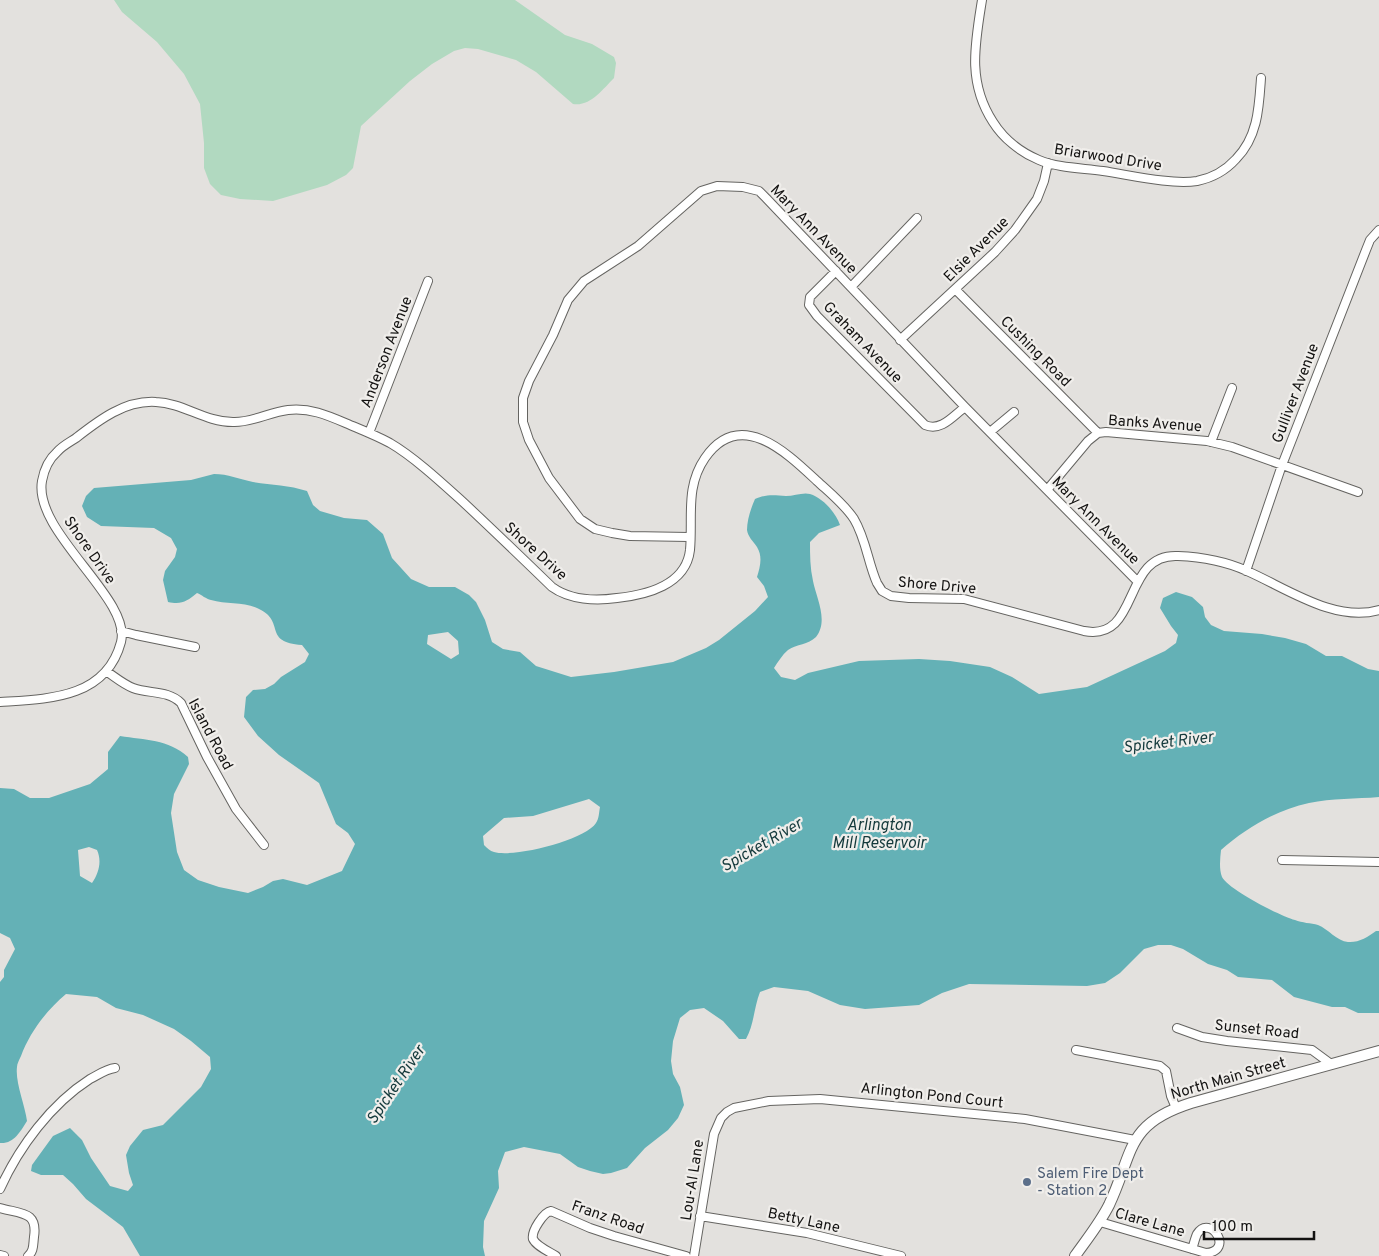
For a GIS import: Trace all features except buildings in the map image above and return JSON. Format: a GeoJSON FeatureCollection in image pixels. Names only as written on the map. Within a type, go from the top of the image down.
{"type":"FeatureCollection","features":[{"type":"Feature","properties":{"kind":"street","name":"Briarwood Drive"},"geometry":{"type":"LineString","coordinates":[[982,0],[974,66],[978,91],[993,122],[1010,142],[1024,152],[1048,163],[1174,181],[1196,181],[1214,175],[1236,159],[1250,140],[1256,123],[1262,78]]}},
{"type":"Feature","properties":{"kind":"street","name":"Elsie Avenue"},"geometry":{"type":"LineString","coordinates":[[900,340],[1002,244],[1022,222],[1033,207],[1041,191],[1048,163]]}},
{"type":"Feature","properties":{"kind":"street","name":"Mary Ann Avenue"},"geometry":{"type":"LineString","coordinates":[[689,537],[630,536],[595,529],[580,519],[542,466],[529,440],[523,422],[523,398],[528,381],[553,335],[568,300],[584,282],[638,246],[701,191],[717,186],[743,187],[759,191],[965,407],[1137,580]]}},
{"type":"Feature","properties":{"kind":"street"},"geometry":{"type":"LineString","coordinates":[[850,287],[917,218]]}},
{"type":"Feature","properties":{"kind":"street","name":"Gulliver Avenue"},"geometry":{"type":"LineString","coordinates":[[1246,571],[1282,465],[1370,240],[1379,230]]}},
{"type":"Feature","properties":{"kind":"street","name":"Graham Avenue"},"geometry":{"type":"LineString","coordinates":[[836,271],[813,293],[808,301],[817,316],[925,425],[931,427],[939,426],[965,407]]}},
{"type":"Feature","properties":{"kind":"street","name":"Anderson Avenue"},"geometry":{"type":"LineString","coordinates":[[369,433],[428,282]]}},
{"type":"Feature","properties":{"kind":"street","name":"Cushing Road"},"geometry":{"type":"LineString","coordinates":[[955,289],[1098,433]]}},
{"type":"Feature","properties":{"kind":"street"},"geometry":{"type":"LineString","coordinates":[[1211,442],[1232,388]]}},
{"type":"Feature","properties":{"kind":"street","name":"Shore Drive"},"geometry":{"type":"LineString","coordinates":[[121,631],[120,623],[112,607],[58,532],[44,500],[42,482],[47,465],[57,452],[104,417],[120,409],[154,402],[172,404],[220,421],[236,422],[286,410],[303,409],[319,412],[369,433],[391,444],[437,478],[552,587],[565,595],[581,598],[614,599],[639,596],[659,589],[674,578],[683,568],[690,551],[691,490],[696,473],[712,449],[724,440],[745,435],[763,440],[782,450],[850,514],[859,530],[877,584],[882,591],[891,596],[964,599],[1092,632],[1101,631],[1116,624],[1126,609],[1137,580],[1144,570],[1157,560],[1173,555],[1199,556],[1224,562],[1326,607],[1360,613],[1379,610]]}},
{"type":"Feature","properties":{"kind":"street"},"geometry":{"type":"LineString","coordinates":[[990,432],[1014,412]]}},
{"type":"Feature","properties":{"kind":"street","name":"Banks Avenue"},"geometry":{"type":"LineString","coordinates":[[1047,490],[1088,440],[1098,433],[1114,432],[1211,442],[1232,447],[1358,492]]}},
{"type":"Feature","properties":{"kind":"street"},"geometry":{"type":"LineString","coordinates":[[0,702],[58,697],[84,689],[106,671],[121,641],[121,631],[195,647]]}},
{"type":"Feature","properties":{"kind":"street","name":"Island Road"},"geometry":{"type":"LineString","coordinates":[[106,671],[133,688],[167,694],[181,703],[207,757],[236,809],[264,845]]}},
{"type":"Feature","properties":{"kind":"street"},"geometry":{"type":"LineString","coordinates":[[1282,860],[1379,862]]}},
{"type":"Feature","properties":{"kind":"street","name":"Sunset Road"},"geometry":{"type":"LineString","coordinates":[[1177,1028],[1227,1041],[1312,1050],[1331,1064]]}},
{"type":"Feature","properties":{"kind":"street"},"geometry":{"type":"LineString","coordinates":[[1076,1050],[1160,1066],[1166,1071],[1176,1108]]}},
{"type":"Feature","properties":{"kind":"street","name":"North Main Street"},"geometry":{"type":"LineString","coordinates":[[1075,1256],[1100,1222],[1110,1204],[1135,1140],[1157,1118],[1176,1108],[1379,1051]]}},
{"type":"Feature","properties":{"kind":"street"},"geometry":{"type":"LineString","coordinates":[[0,1189],[7,1172],[19,1154],[59,1103],[79,1087],[112,1068]]}},
{"type":"Feature","properties":{"kind":"street","name":"Arlington Pond Court"},"geometry":{"type":"LineString","coordinates":[[726,1112],[734,1108],[768,1101],[828,1099],[1025,1119],[1135,1140]]}},
{"type":"Feature","properties":{"kind":"street","name":"Lou-Al Lane"},"geometry":{"type":"LineString","coordinates":[[694,1256],[714,1134],[721,1118],[726,1112]]}},
{"type":"Feature","properties":{"kind":"street"},"geometry":{"type":"LineString","coordinates":[[0,1208],[28,1215],[34,1220],[36,1228],[33,1248],[28,1256]]}},
{"type":"Feature","properties":{"kind":"street","name":"Franz Road"},"geometry":{"type":"LineString","coordinates":[[556,1256],[533,1239],[533,1234],[543,1215],[551,1211],[590,1228],[686,1256]]}},
{"type":"Feature","properties":{"kind":"street","name":"Betty Lane"},"geometry":{"type":"LineString","coordinates":[[700,1216],[807,1233],[901,1256]]}},
{"type":"Feature","properties":{"kind":"street","name":"Clare Lane"},"geometry":{"type":"LineString","coordinates":[[1100,1222],[1192,1249]]}},
{"type":"Feature","properties":{"kind":"street"},"geometry":{"type":"LineString","coordinates":[[0,1255],[4,1256]]}},
{"type":"Feature","properties":{"kind":"green space"},"geometry":{"type":"Polygon","coordinates":[[[114,0],[515,0],[565,35],[592,44],[614,57],[616,63],[614,78],[591,100],[585,103],[573,104],[536,72],[516,60],[478,49],[465,48],[454,51],[432,64],[410,81],[361,126],[353,168],[346,175],[327,185],[273,201],[240,199],[221,195],[210,184],[204,168],[204,143],[200,104],[184,74],[157,42],[122,12],[114,0]]]}},
{"type":"Feature","properties":{"kind":"water","name":"Arlington Mill Reservoir"},"geometry":{"type":"Polygon","coordinates":[[[219,474],[253,482],[287,486],[307,491],[313,505],[320,511],[344,518],[367,520],[383,534],[392,558],[411,579],[429,587],[455,587],[469,595],[476,602],[485,620],[492,642],[503,649],[520,652],[536,666],[571,677],[673,662],[706,648],[719,640],[755,611],[768,597],[764,586],[757,577],[760,554],[747,530],[755,499],[774,495],[789,496],[804,493],[815,496],[824,502],[840,525],[819,533],[810,542],[811,571],[822,616],[820,631],[813,640],[791,648],[782,656],[774,668],[781,677],[795,680],[808,673],[859,661],[919,659],[990,667],[1012,677],[1039,694],[1087,687],[1165,651],[1176,643],[1178,635],[1160,608],[1163,598],[1176,592],[1192,597],[1203,607],[1205,617],[1211,625],[1224,631],[1285,638],[1306,644],[1326,656],[1342,656],[1368,669],[1379,671],[1379,797],[1318,801],[1273,815],[1251,827],[1221,850],[1220,871],[1222,877],[1234,889],[1256,902],[1288,918],[1318,925],[1344,941],[1359,941],[1379,931],[1379,1013],[1358,1013],[1345,1007],[1332,1007],[1294,997],[1272,980],[1238,977],[1227,970],[1208,964],[1183,949],[1171,945],[1158,945],[1144,949],[1120,973],[1105,983],[1087,986],[969,984],[942,993],[919,1005],[865,1009],[840,1005],[808,991],[774,987],[760,992],[751,1028],[746,1039],[739,1039],[723,1021],[704,1008],[690,1010],[680,1018],[673,1041],[671,1061],[673,1074],[680,1087],[684,1105],[678,1118],[668,1130],[645,1148],[627,1168],[603,1174],[578,1167],[560,1154],[524,1147],[505,1152],[498,1171],[499,1188],[484,1221],[483,1247],[485,1256],[140,1256],[123,1227],[86,1199],[63,1175],[41,1175],[31,1171],[32,1165],[53,1136],[70,1128],[82,1140],[91,1158],[110,1186],[128,1191],[133,1185],[126,1155],[130,1146],[143,1130],[163,1125],[201,1087],[211,1069],[210,1057],[174,1029],[143,1015],[116,1008],[97,997],[66,994],[39,1022],[25,1047],[17,1066],[17,1073],[27,1121],[13,1139],[9,1142],[0,1143],[0,982],[4,977],[4,970],[15,949],[10,938],[0,933],[0,788],[14,789],[30,798],[49,798],[90,784],[108,769],[108,752],[120,736],[147,740],[172,747],[188,757],[189,764],[174,794],[171,813],[177,852],[184,870],[198,880],[248,893],[273,881],[283,879],[307,885],[342,871],[355,844],[348,833],[336,824],[319,783],[279,755],[258,736],[244,717],[246,697],[253,690],[265,689],[305,662],[309,654],[302,645],[290,643],[278,636],[268,615],[255,607],[207,599],[197,593],[184,602],[168,602],[163,580],[165,571],[175,557],[177,549],[171,538],[154,528],[101,526],[87,517],[82,506],[86,496],[94,488],[191,480],[219,474]],[[448,632],[428,635],[427,644],[451,659],[459,654],[458,641],[448,632]],[[589,799],[533,816],[504,818],[483,836],[484,845],[493,852],[504,853],[532,850],[564,841],[578,836],[596,823],[600,807],[589,799]],[[89,847],[78,850],[80,876],[92,883],[99,867],[97,850],[89,847]]]}},
{"type":"Feature","properties":{"kind":"place","name":"Salem Fire Dept - Station 2"},"geometry":{"type":"Point","coordinates":[1027,1182]}},
{"type":"Feature","properties":{"kind":"water label","name":"Spicket River"},"geometry":{"type":"Point","coordinates":[1168,741]}},
{"type":"Feature","properties":{"kind":"water label","name":"Spicket River"},"geometry":{"type":"Point","coordinates":[761,844]}},
{"type":"Feature","properties":{"kind":"water label","name":"Spicket River"},"geometry":{"type":"Point","coordinates":[395,1084]}}]}
